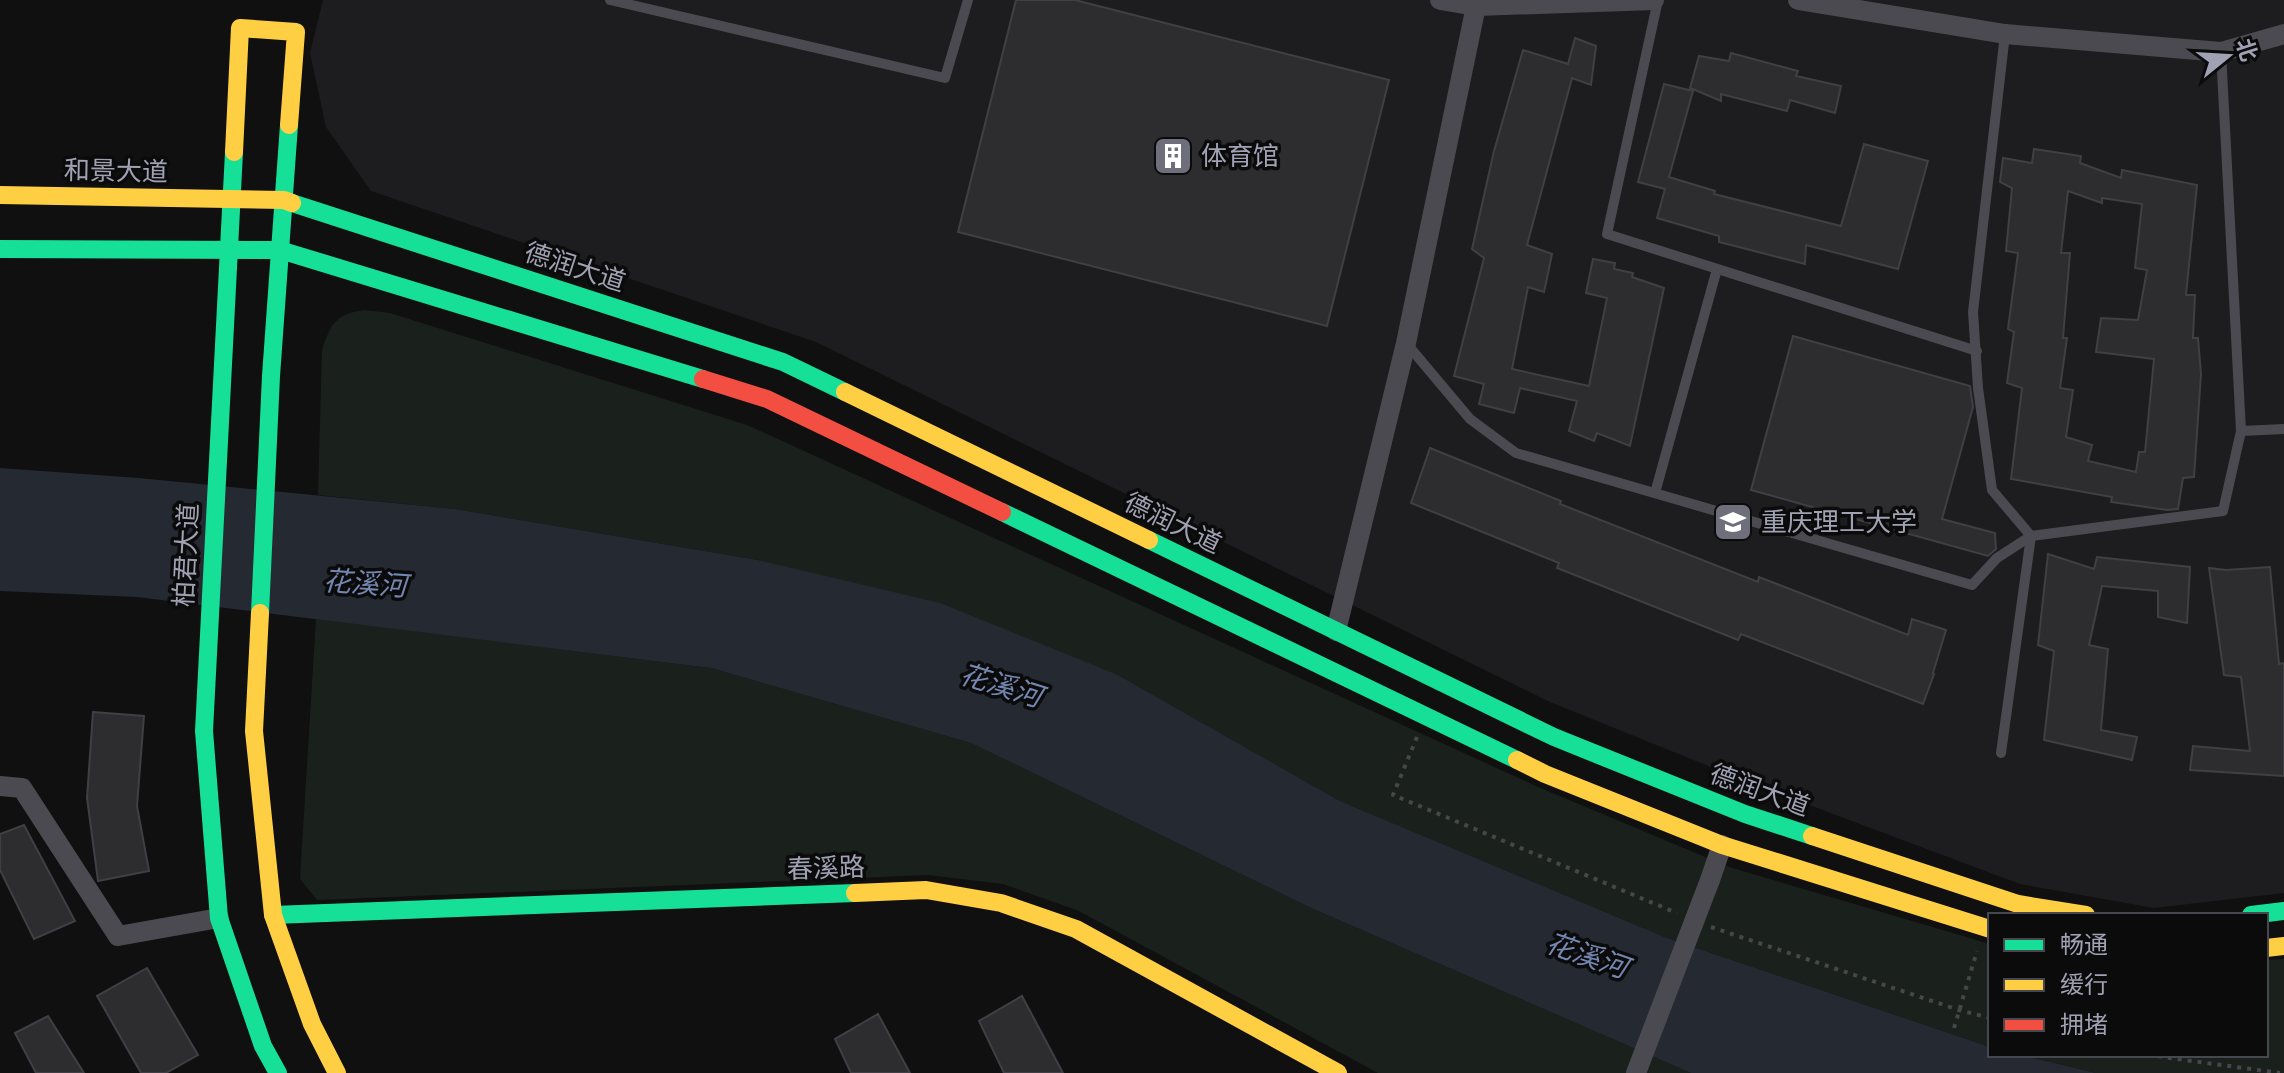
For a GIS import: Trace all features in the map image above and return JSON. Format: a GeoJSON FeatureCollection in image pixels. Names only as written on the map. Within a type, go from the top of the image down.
{"type":"FeatureCollection","features":[{"type":"Feature","properties":{"kind":"main road","name":"柏君大道"},"geometry":{"type":"LineString","coordinates":[[278,1073],[263,1046],[219,918],[204,731],[240,28],[296,32],[284,200]]}},
{"type":"Feature","properties":{"kind":"main road","name":"和景大道"},"geometry":{"type":"LineString","coordinates":[[0,195],[231,199]]}},
{"type":"Feature","properties":{"kind":"main road","name":"德润大道"},"geometry":{"type":"LineString","coordinates":[[231,199],[284,200],[783,362],[1554,737],[1745,814],[2018,904],[2074,913]]}},
{"type":"Feature","properties":{"kind":"main road"},"geometry":{"type":"LineString","coordinates":[[284,200],[271,376],[254,731],[273,915],[312,1024],[337,1073]]}},
{"type":"Feature","properties":{"kind":"main road"},"geometry":{"type":"LineString","coordinates":[[0,249],[280,250],[767,399],[1545,774],[1722,845],[1985,935]]}},
{"type":"Feature","properties":{"kind":"main road","name":"春溪路"},"geometry":{"type":"LineString","coordinates":[[273,915],[926,890],[1001,903],[1076,929],[1338,1073]]}},
{"type":"Feature","properties":{"kind":"street"},"geometry":{"type":"LineString","coordinates":[[1440,0],[1476,6],[1656,0]]}},
{"type":"Feature","properties":{"kind":"street"},"geometry":{"type":"LineString","coordinates":[[1798,0],[2005,34],[2221,52],[2284,34]]}},
{"type":"Feature","properties":{"kind":"street"},"geometry":{"type":"LineString","coordinates":[[1336,631],[1406,343],[1476,6]]}},
{"type":"Feature","properties":{"kind":"street"},"geometry":{"type":"LineString","coordinates":[[0,786],[22,788],[118,936],[219,918]]}},
{"type":"Feature","properties":{"kind":"street"},"geometry":{"type":"LineString","coordinates":[[1636,1073],[1722,845]]}},
{"type":"Feature","properties":{"kind":"lane"},"geometry":{"type":"LineString","coordinates":[[610,0],[945,78],[968,0]]}},
{"type":"Feature","properties":{"kind":"lane"},"geometry":{"type":"LineString","coordinates":[[1656,0],[1607,234],[1977,351]]}},
{"type":"Feature","properties":{"kind":"lane"},"geometry":{"type":"LineString","coordinates":[[2001,753],[2031,536],[1992,490],[1978,388],[1973,312],[2005,34]]}},
{"type":"Feature","properties":{"kind":"lane"},"geometry":{"type":"LineString","coordinates":[[1406,343],[1470,419],[1516,453],[1972,585],[1997,558],[2031,536],[2223,511],[2241,431],[2221,52]]}},
{"type":"Feature","properties":{"kind":"lane"},"geometry":{"type":"LineString","coordinates":[[1655,493],[1717,269]]}},
{"type":"Feature","properties":{"kind":"lane"},"geometry":{"type":"LineString","coordinates":[[2241,431],[2284,429]]}},
{"type":"Feature","properties":{"kind":"path"},"geometry":{"type":"LineString","coordinates":[[1393,795],[1419,733]]}},
{"type":"Feature","properties":{"kind":"path"},"geometry":{"type":"LineString","coordinates":[[1954,1028],[1985,935]]}},
{"type":"Feature","properties":{"kind":"path"},"geometry":{"type":"LineString","coordinates":[[2163,1057],[2280,1073]]}},
{"type":"Feature","properties":{"kind":"shaded area","name":"重庆理工大学"},"geometry":{"type":"Polygon","coordinates":[[[323,0],[2284,0],[2284,893],[2154,908],[2020,884],[1748,782],[1550,702],[816,342],[371,191],[326,127],[310,53],[323,0]]]}},
{"type":"Feature","properties":{"kind":"shaded area"},"geometry":{"type":"Polygon","coordinates":[[[365,310],[390,313],[747,425],[1538,787],[1729,867],[1988,943],[1988,1046],[1667,938],[1340,801],[1118,675],[758,560],[455,509],[318,495],[322,350],[336,321],[347,314],[365,310]]]}},
{"type":"Feature","properties":{"kind":"shaded area"},"geometry":{"type":"Polygon","coordinates":[[[316,619],[711,668],[971,743],[1311,908],[1691,1073],[1378,1073],[1079,911],[1003,884],[928,875],[317,900],[300,879],[316,619]]]}},
{"type":"Feature","properties":{"kind":"shaded area"},"geometry":{"type":"Polygon","coordinates":[[[2284,959],[2284,1073],[2096,1073],[2030,1057],[2268,1057],[2268,960],[2284,959]]]}},
{"type":"Feature","properties":{"kind":"water","name":"花溪河"},"geometry":{"type":"Polygon","coordinates":[[[0,468],[139,478],[455,509],[758,560],[940,603],[1118,675],[1340,801],[1667,938],[1988,1046],[1988,1057],[2030,1057],[2096,1073],[1691,1073],[1311,908],[971,743],[711,668],[137,597],[0,591],[0,468]]]}},
{"type":"Feature","properties":{"kind":"building","name":"体育馆"},"geometry":{"type":"Polygon","coordinates":[[[1016,0],[1075,0],[1389,80],[1327,326],[958,232],[1016,0]]]}},
{"type":"Feature","properties":{"kind":"building"},"geometry":{"type":"Polygon","coordinates":[[[1575,38],[1596,46],[1591,85],[1572,78],[1527,245],[1552,254],[1544,292],[1528,287],[1512,369],[1589,386],[1607,298],[1586,293],[1593,259],[1615,263],[1614,269],[1633,273],[1632,277],[1664,288],[1630,446],[1597,433],[1594,441],[1569,431],[1577,401],[1520,388],[1514,413],[1479,404],[1484,384],[1454,376],[1484,258],[1472,249],[1494,151],[1523,50],[1568,64],[1575,38]]]}},
{"type":"Feature","properties":{"kind":"building"},"geometry":{"type":"Polygon","coordinates":[[[1731,53],[1798,71],[1796,76],[1841,86],[1835,113],[1790,100],[1787,111],[1721,94],[1721,101],[1690,88],[1699,56],[1729,61],[1731,53]]]}},
{"type":"Feature","properties":{"kind":"building"},"geometry":{"type":"Polygon","coordinates":[[[1664,84],[1693,91],[1669,177],[1715,191],[1714,194],[1841,226],[1864,144],[1928,161],[1898,269],[1806,245],[1805,264],[1719,242],[1719,236],[1657,218],[1665,189],[1638,182],[1664,84]]]}},
{"type":"Feature","properties":{"kind":"building"},"geometry":{"type":"Polygon","coordinates":[[[2034,149],[2081,156],[2080,163],[2121,178],[2122,170],[2197,185],[2186,295],[2195,295],[2193,338],[2198,338],[2201,374],[2194,477],[2183,478],[2178,509],[2111,502],[2112,497],[2011,479],[2022,388],[2007,383],[2014,332],[2008,329],[2018,253],[2006,251],[2012,188],[2000,182],[2003,158],[2032,163],[2034,149]],[[2068,191],[2061,253],[2070,253],[2063,338],[2067,338],[2060,388],[2073,390],[2066,437],[2092,445],[2088,461],[2136,472],[2139,452],[2145,452],[2154,359],[2096,352],[2101,318],[2138,320],[2147,270],[2135,268],[2142,204],[2102,198],[2102,203],[2068,191]]]}},
{"type":"Feature","properties":{"kind":"building"},"geometry":{"type":"Polygon","coordinates":[[[1793,336],[1970,386],[1973,407],[1942,519],[1995,533],[1996,549],[1988,556],[1751,490],[1793,336]]]}},
{"type":"Feature","properties":{"kind":"building"},"geometry":{"type":"Polygon","coordinates":[[[1430,448],[1561,501],[1560,504],[1758,582],[1759,577],[1908,635],[1912,619],[1946,630],[1923,704],[1741,634],[1738,640],[1557,568],[1559,563],[1411,503],[1430,448]]]}},
{"type":"Feature","properties":{"kind":"building"},"geometry":{"type":"Polygon","coordinates":[[[2048,554],[2094,569],[2097,557],[2190,567],[2187,623],[2158,617],[2158,591],[2102,586],[2089,645],[2108,649],[2101,730],[2137,737],[2132,760],[2044,740],[2054,651],[2038,645],[2048,554]]]}},
{"type":"Feature","properties":{"kind":"building"},"geometry":{"type":"Polygon","coordinates":[[[2270,567],[2279,664],[2284,663],[2284,776],[2190,770],[2193,746],[2250,751],[2241,677],[2224,675],[2209,568],[2270,567]]]}},
{"type":"Feature","properties":{"kind":"building"},"geometry":{"type":"Polygon","coordinates":[[[93,712],[144,716],[137,806],[149,871],[98,881],[87,798],[93,712]]]}},
{"type":"Feature","properties":{"kind":"building"},"geometry":{"type":"Polygon","coordinates":[[[24,825],[75,921],[34,939],[0,870],[0,834],[24,825]]]}},
{"type":"Feature","properties":{"kind":"building"},"geometry":{"type":"Polygon","coordinates":[[[147,968],[198,1055],[166,1073],[141,1073],[97,996],[147,968]]]}},
{"type":"Feature","properties":{"kind":"building"},"geometry":{"type":"Polygon","coordinates":[[[1022,996],[1063,1073],[1004,1073],[979,1021],[1022,996]]]}},
{"type":"Feature","properties":{"kind":"building"},"geometry":{"type":"Polygon","coordinates":[[[878,1014],[910,1073],[851,1073],[835,1039],[878,1014]]]}},
{"type":"Feature","properties":{"kind":"building"},"geometry":{"type":"Polygon","coordinates":[[[48,1016],[84,1073],[36,1073],[15,1033],[48,1016]]]}},
{"type":"Feature","properties":{"kind":"traffic: fast"},"geometry":{"type":"LineString","coordinates":[[260,613],[271,376],[289,125]]}},
{"type":"Feature","properties":{"kind":"traffic: fast"},"geometry":{"type":"LineString","coordinates":[[234,152],[204,731],[219,918],[263,1046],[278,1073]]}},
{"type":"Feature","properties":{"kind":"traffic: fast"},"geometry":{"type":"LineString","coordinates":[[292,203],[783,362],[845,392]]}},
{"type":"Feature","properties":{"kind":"traffic: fast"},"geometry":{"type":"LineString","coordinates":[[0,249],[280,250],[703,379]]}},
{"type":"Feature","properties":{"kind":"traffic: fast"},"geometry":{"type":"LineString","coordinates":[[1002,512],[1517,760]]}},
{"type":"Feature","properties":{"kind":"traffic: fast"},"geometry":{"type":"LineString","coordinates":[[1149,540],[1554,737],[1745,814],[1812,836]]}},
{"type":"Feature","properties":{"kind":"traffic: fast"},"geometry":{"type":"LineString","coordinates":[[273,915],[855,893]]}},
{"type":"Feature","properties":{"kind":"traffic: fast"},"geometry":{"type":"LineString","coordinates":[[2268,913],[2284,911]]}},
{"type":"Feature","properties":{"kind":"traffic: slow"},"geometry":{"type":"LineString","coordinates":[[234,152],[240,28],[296,32],[289,125]]}},
{"type":"Feature","properties":{"kind":"traffic: slow"},"geometry":{"type":"LineString","coordinates":[[0,195],[284,200],[292,203]]}},
{"type":"Feature","properties":{"kind":"traffic: slow"},"geometry":{"type":"LineString","coordinates":[[845,392],[1149,540]]}},
{"type":"Feature","properties":{"kind":"traffic: slow"},"geometry":{"type":"LineString","coordinates":[[260,613],[254,731],[273,915],[312,1024],[337,1073]]}},
{"type":"Feature","properties":{"kind":"traffic: slow"},"geometry":{"type":"LineString","coordinates":[[1517,760],[1722,845],[1988,928]]}},
{"type":"Feature","properties":{"kind":"traffic: slow"},"geometry":{"type":"LineString","coordinates":[[1812,836],[2018,904],[2074,913]]}},
{"type":"Feature","properties":{"kind":"traffic: slow"},"geometry":{"type":"LineString","coordinates":[[855,893],[926,890],[1001,903],[1076,929],[1338,1073]]}},
{"type":"Feature","properties":{"kind":"traffic: slow"},"geometry":{"type":"LineString","coordinates":[[2268,948],[2284,946]]}},
{"type":"Feature","properties":{"kind":"traffic: jam"},"geometry":{"type":"LineString","coordinates":[[703,379],[767,399],[1002,512]]}},
{"type":"Feature","properties":{"kind":"place","name":"体育馆"},"geometry":{"type":"Point","coordinates":[1173,156]}},
{"type":"Feature","properties":{"kind":"place","name":"重庆理工大学"},"geometry":{"type":"Point","coordinates":[1733,522]}}]}
